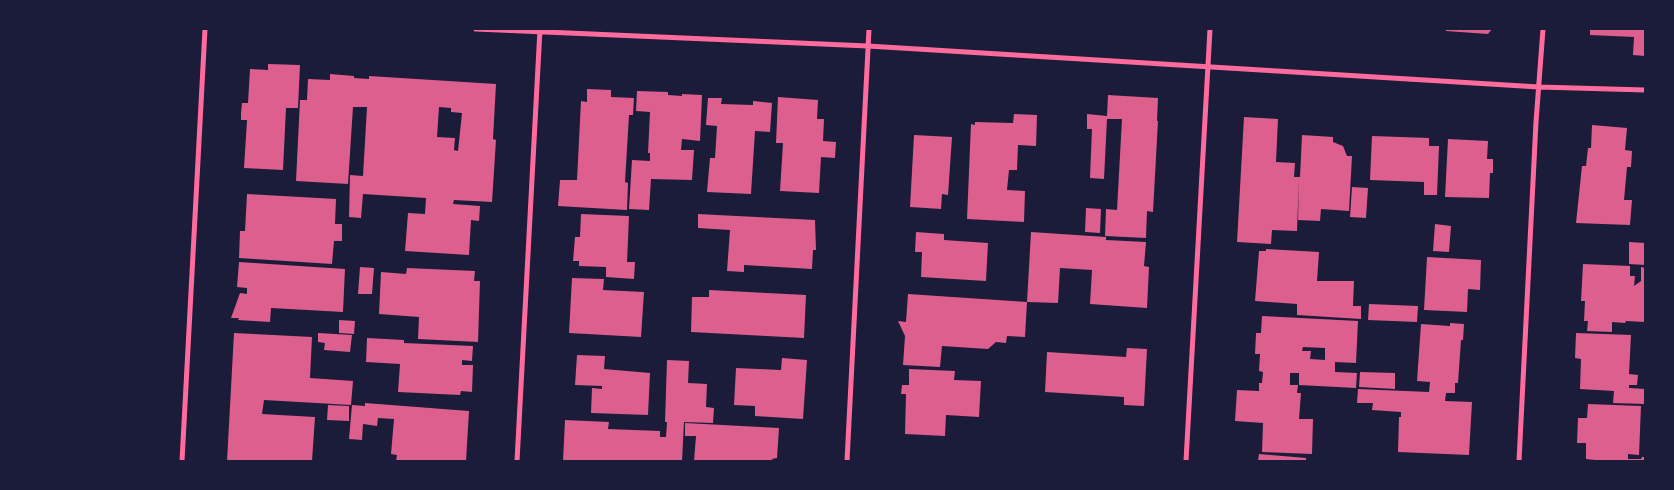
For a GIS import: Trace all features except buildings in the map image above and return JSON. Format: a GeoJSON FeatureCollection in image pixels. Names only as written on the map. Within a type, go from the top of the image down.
{"type":"FeatureCollection","features":[{"type":"Feature","properties":{"kind":"street"},"geometry":{"type":"LineString","coordinates":[[182,461],[205,29]]}},
{"type":"Feature","properties":{"kind":"street"},"geometry":{"type":"LineString","coordinates":[[476,29],[540,30],[868,46],[1539,86],[1645,90]]}},
{"type":"Feature","properties":{"kind":"street"},"geometry":{"type":"LineString","coordinates":[[847,461],[869,29]]}},
{"type":"Feature","properties":{"kind":"street"},"geometry":{"type":"LineString","coordinates":[[1186,461],[1210,29]]}},
{"type":"Feature","properties":{"kind":"street"},"geometry":{"type":"LineString","coordinates":[[1520,461],[1543,29]]}},
{"type":"Feature","properties":{"kind":"street"},"geometry":{"type":"LineString","coordinates":[[517,461],[540,30]]}}]}
